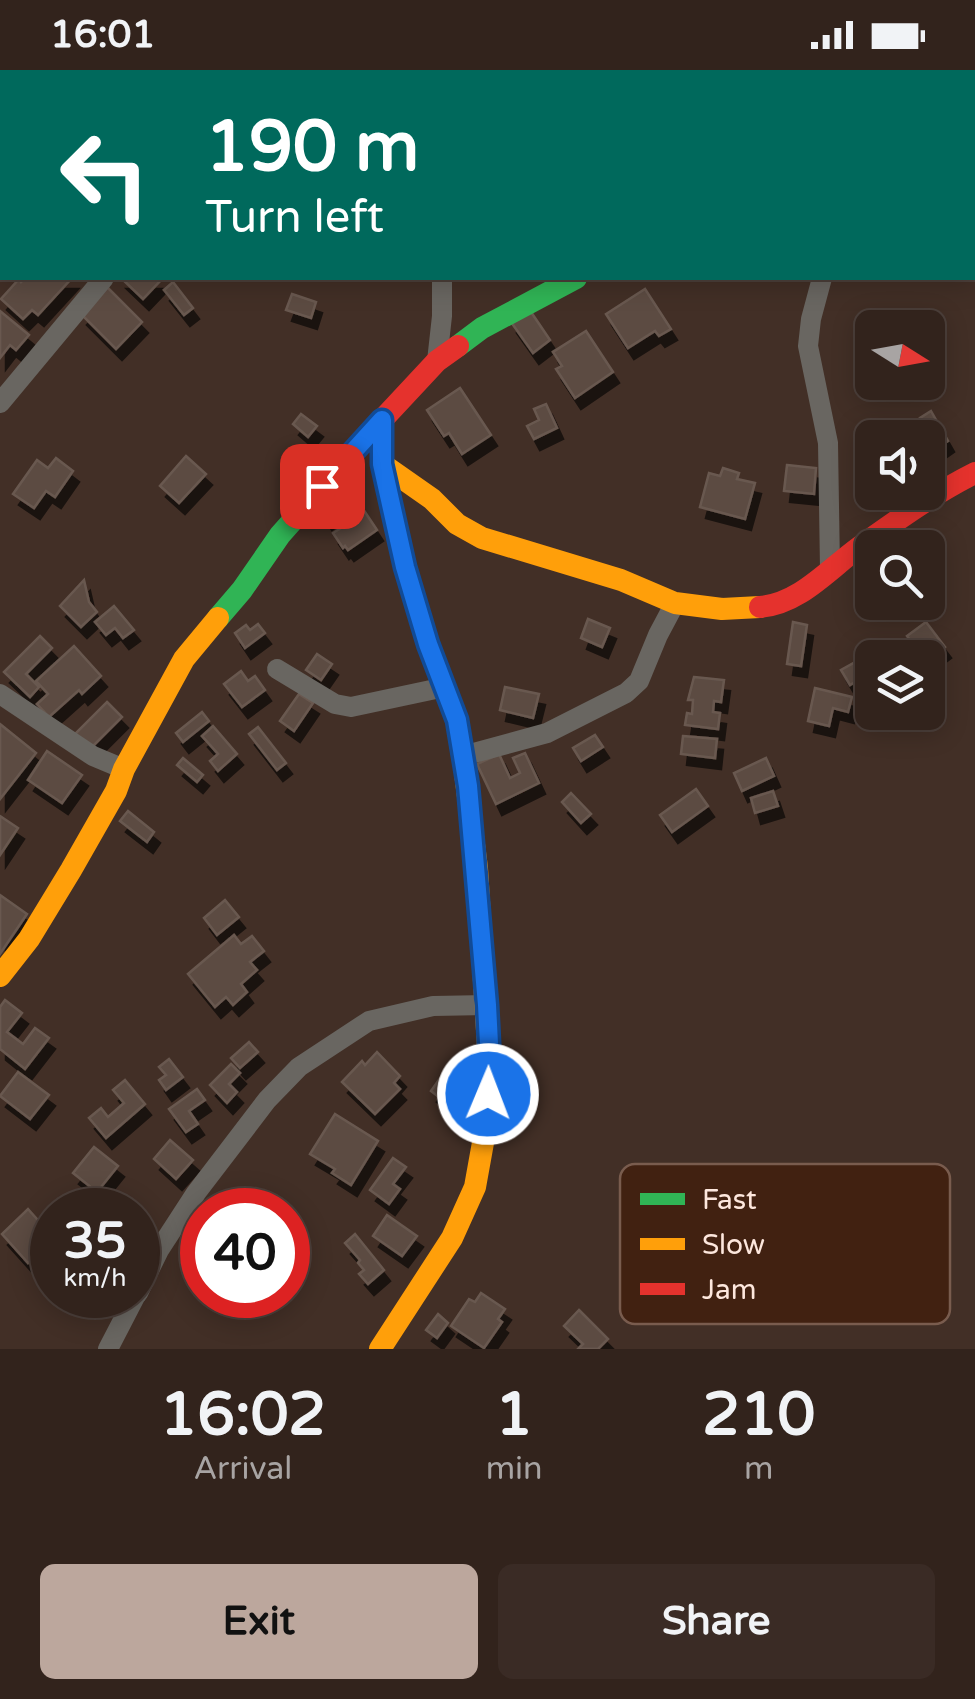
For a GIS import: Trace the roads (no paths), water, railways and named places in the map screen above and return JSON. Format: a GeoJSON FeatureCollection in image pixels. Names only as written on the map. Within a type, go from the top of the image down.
{"type":"FeatureCollection","features":[{"type":"Feature","properties":{"kind":"street"},"geometry":{"type":"LineString","coordinates":[[0,403],[102,280]]}},
{"type":"Feature","properties":{"kind":"street"},"geometry":{"type":"LineString","coordinates":[[437,361],[442,280]]}},
{"type":"Feature","properties":{"kind":"street"},"geometry":{"type":"LineString","coordinates":[[0,976],[30,939],[71,870],[184,659],[242,590],[280,535],[437,361],[482,328],[572,280]]}},
{"type":"Feature","properties":{"kind":"street"},"geometry":{"type":"LineString","coordinates":[[822,280],[808,346],[828,443],[830,568]]}},
{"type":"Feature","properties":{"kind":"street"},"geometry":{"type":"LineString","coordinates":[[380,1349],[452,1238],[475,1187],[486,1126],[490,1063],[476,868],[457,720],[428,644],[405,567],[382,464],[382,420]]}},
{"type":"Feature","properties":{"kind":"street"},"geometry":{"type":"LineString","coordinates":[[382,464],[432,499],[456,524],[482,538],[570,563],[675,603],[722,608],[770,606],[794,597],[940,491],[975,473]]}},
{"type":"Feature","properties":{"kind":"street"},"geometry":{"type":"LineString","coordinates":[[463,756],[547,733],[626,693],[639,681],[675,603]]}},
{"type":"Feature","properties":{"kind":"street"},"geometry":{"type":"LineString","coordinates":[[276,669],[334,704],[351,707],[445,687]]}},
{"type":"Feature","properties":{"kind":"street"},"geometry":{"type":"LineString","coordinates":[[0,694],[93,756],[124,768]]}},
{"type":"Feature","properties":{"kind":"street"},"geometry":{"type":"LineString","coordinates":[[160,1248],[266,1100],[299,1067],[369,1021],[432,1006],[487,1005]]}},
{"type":"Feature","properties":{"kind":"street"},"geometry":{"type":"LineString","coordinates":[[108,1349],[124,1318]]}}]}
